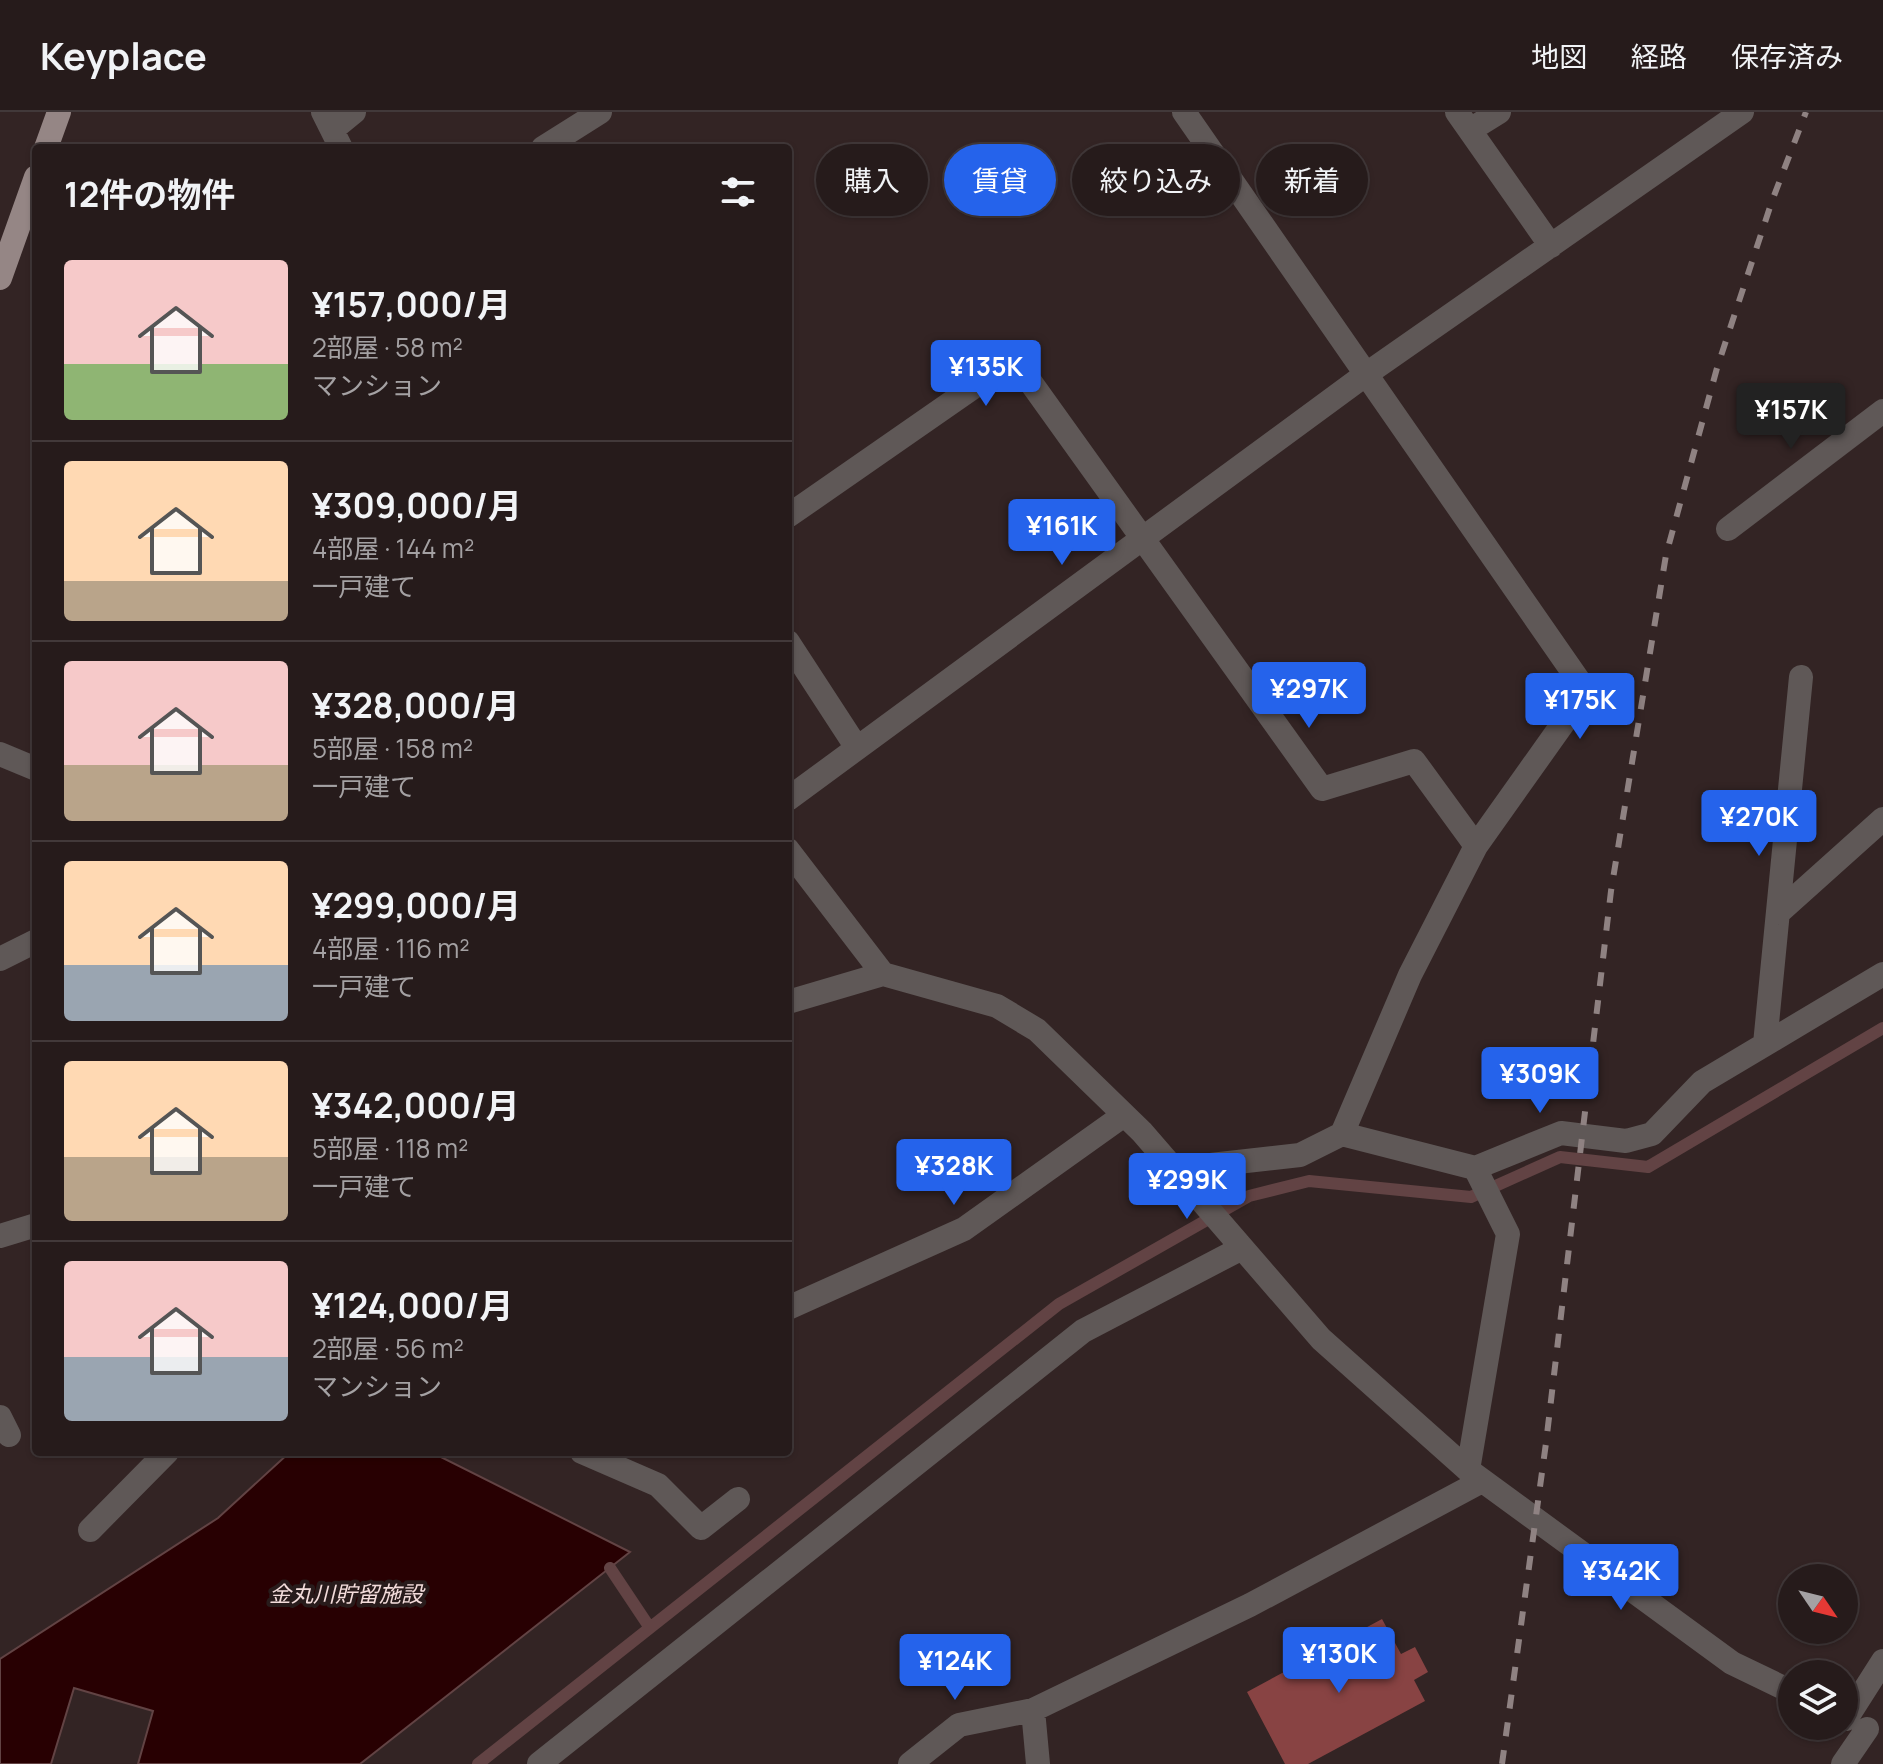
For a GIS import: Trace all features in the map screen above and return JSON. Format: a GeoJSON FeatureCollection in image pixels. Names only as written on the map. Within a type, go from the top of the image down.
{"type":"FeatureCollection","features":[{"type":"Feature","properties":{"kind":"main road"},"geometry":{"type":"LineString","coordinates":[[47,144],[59,112]]}},
{"type":"Feature","properties":{"kind":"main road"},"geometry":{"type":"LineString","coordinates":[[0,278],[32,188]]}},
{"type":"Feature","properties":{"kind":"street"},"geometry":{"type":"LineString","coordinates":[[332,130],[354,112]]}},
{"type":"Feature","properties":{"kind":"street"},"geometry":{"type":"LineString","coordinates":[[550,144],[600,112]]}},
{"type":"Feature","properties":{"kind":"street"},"geometry":{"type":"LineString","coordinates":[[1175,1169],[1300,1155],[1342,1134],[1410,975],[1476,846],[1586,691],[1184,112]]}},
{"type":"Feature","properties":{"kind":"street"},"geometry":{"type":"LineString","coordinates":[[1499,112],[1463,121],[1551,246]]}},
{"type":"Feature","properties":{"kind":"street"},"geometry":{"type":"LineString","coordinates":[[792,796],[1365,375],[1742,112]]}},
{"type":"Feature","properties":{"kind":"street"},"geometry":{"type":"LineString","coordinates":[[792,513],[1014,359],[1322,789],[1414,761],[1476,846]]}},
{"type":"Feature","properties":{"kind":"street"},"geometry":{"type":"LineString","coordinates":[[1728,529],[1883,411]]}},
{"type":"Feature","properties":{"kind":"street"},"geometry":{"type":"LineString","coordinates":[[792,648],[857,748]]}},
{"type":"Feature","properties":{"kind":"street"},"geometry":{"type":"LineString","coordinates":[[1765,1044],[1801,677]]}},
{"type":"Feature","properties":{"kind":"street"},"geometry":{"type":"LineString","coordinates":[[0,754],[32,767]]}},
{"type":"Feature","properties":{"kind":"street"},"geometry":{"type":"LineString","coordinates":[[1778,913],[1883,819]]}},
{"type":"Feature","properties":{"kind":"street"},"geometry":{"type":"LineString","coordinates":[[792,855],[883,974]]}},
{"type":"Feature","properties":{"kind":"street"},"geometry":{"type":"LineString","coordinates":[[0,959],[32,943]]}},
{"type":"Feature","properties":{"kind":"street"},"geometry":{"type":"LineString","coordinates":[[792,1001],[883,974],[997,1006],[1037,1030],[1175,1169],[1321,1339],[1475,1476],[1732,1663],[1778,1685]]}},
{"type":"Feature","properties":{"kind":"street"},"geometry":{"type":"LineString","coordinates":[[1342,1134],[1475,1168],[1561,1133],[1626,1141],[1652,1134],[1702,1082],[1883,974]]}},
{"type":"Feature","properties":{"kind":"street"},"geometry":{"type":"LineString","coordinates":[[792,1306],[964,1229],[1124,1115]]}},
{"type":"Feature","properties":{"kind":"street"},"geometry":{"type":"LineString","coordinates":[[1475,1168],[1508,1234],[1475,1476]]}},
{"type":"Feature","properties":{"kind":"street"},"geometry":{"type":"LineString","coordinates":[[0,1236],[32,1226]]}},
{"type":"Feature","properties":{"kind":"street"},"geometry":{"type":"LineString","coordinates":[[539,1764],[1083,1331],[1242,1248]]}},
{"type":"Feature","properties":{"kind":"street"},"geometry":{"type":"LineString","coordinates":[[90,1530],[163,1456]]}},
{"type":"Feature","properties":{"kind":"street"},"geometry":{"type":"LineString","coordinates":[[602,1456],[628,1461],[658,1485],[701,1528],[738,1499]]}},
{"type":"Feature","properties":{"kind":"street"},"geometry":{"type":"LineString","coordinates":[[910,1764],[959,1725],[1033,1710],[1250,1605],[1475,1476]]}},
{"type":"Feature","properties":{"kind":"street"},"geometry":{"type":"LineString","coordinates":[[1843,1764],[1883,1661]]}},
{"type":"Feature","properties":{"kind":"street"},"geometry":{"type":"LineString","coordinates":[[1033,1710],[1038,1764]]}},
{"type":"Feature","properties":{"kind":"water","name":"金丸川貯留施設"},"geometry":{"type":"Polygon","coordinates":[[[286,1456],[439,1456],[630,1552],[360,1764],[138,1764],[153,1711],[74,1688],[51,1764],[0,1764],[0,1659],[218,1518],[286,1456]]]}},
{"type":"Feature","properties":{"kind":"building"},"geometry":{"type":"Polygon","coordinates":[[[1382,1619],[1401,1654],[1415,1647],[1428,1672],[1414,1680],[1425,1701],[1308,1764],[1285,1764],[1247,1692],[1382,1619]]]}},
{"type":"Feature","properties":{"kind":"waterway"},"geometry":{"type":"LineString","coordinates":[[478,1764],[1059,1304],[1249,1196],[1309,1181],[1471,1197],[1560,1157],[1648,1167],[1883,1028]]}},
{"type":"Feature","properties":{"kind":"waterway"},"geometry":{"type":"LineString","coordinates":[[610,1568],[650,1628]]}},
{"type":"Feature","properties":{"kind":"railway"},"geometry":{"type":"LineString","coordinates":[[1502,1764],[1546,1443],[1611,891],[1666,555],[1717,368],[1772,201],[1806,112]]}}]}
